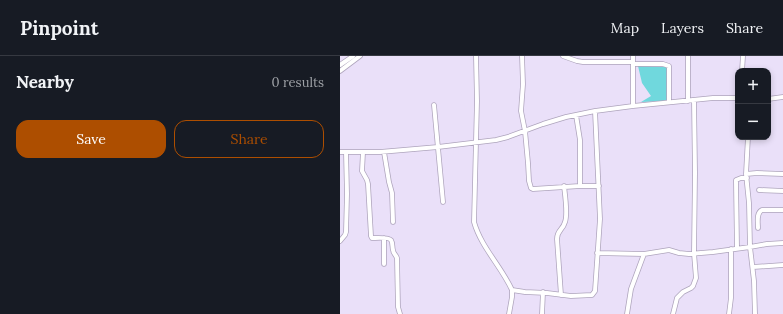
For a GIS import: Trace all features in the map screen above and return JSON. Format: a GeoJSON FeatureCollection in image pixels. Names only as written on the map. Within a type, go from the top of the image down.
{"type":"FeatureCollection","features":[{"type":"Feature","properties":{"kind":"street"},"geometry":{"type":"LineString","coordinates":[[340,65],[353,56]]}},
{"type":"Feature","properties":{"kind":"street"},"geometry":{"type":"LineString","coordinates":[[340,71],[360,56]]}},
{"type":"Feature","properties":{"kind":"street"},"geometry":{"type":"LineString","coordinates":[[476,56],[477,101],[474,222],[482,240],[512,290],[509,314]]}},
{"type":"Feature","properties":{"kind":"street"},"geometry":{"type":"LineString","coordinates":[[522,56],[523,84],[521,111],[525,131],[530,188],[599,186]]}},
{"type":"Feature","properties":{"kind":"street"},"geometry":{"type":"LineString","coordinates":[[566,56],[581,62],[663,64],[669,66],[669,102]]}},
{"type":"Feature","properties":{"kind":"street"},"geometry":{"type":"LineString","coordinates":[[581,56],[581,62]]}},
{"type":"Feature","properties":{"kind":"street"},"geometry":{"type":"LineString","coordinates":[[632,56],[633,106]]}},
{"type":"Feature","properties":{"kind":"street"},"geometry":{"type":"LineString","coordinates":[[688,56],[688,101]]}},
{"type":"Feature","properties":{"kind":"street"},"geometry":{"type":"LineString","coordinates":[[742,68],[743,56]]}},
{"type":"Feature","properties":{"kind":"street"},"geometry":{"type":"LineString","coordinates":[[771,99],[783,97]]}},
{"type":"Feature","properties":{"kind":"street"},"geometry":{"type":"LineString","coordinates":[[340,152],[384,152],[476,143],[502,139],[551,122],[595,111],[669,102],[714,98],[735,98]]}},
{"type":"Feature","properties":{"kind":"street"},"geometry":{"type":"LineString","coordinates":[[673,314],[677,298],[683,292],[691,288],[695,283],[694,100]]}},
{"type":"Feature","properties":{"kind":"street"},"geometry":{"type":"LineString","coordinates":[[434,105],[442,202]]}},
{"type":"Feature","properties":{"kind":"street"},"geometry":{"type":"LineString","coordinates":[[512,290],[571,296],[594,294],[596,288],[597,253],[600,225],[595,111]]}},
{"type":"Feature","properties":{"kind":"street"},"geometry":{"type":"LineString","coordinates":[[576,115],[580,140],[580,186]]}},
{"type":"Feature","properties":{"kind":"street"},"geometry":{"type":"LineString","coordinates":[[748,140],[747,176],[755,314]]}},
{"type":"Feature","properties":{"kind":"street"},"geometry":{"type":"LineString","coordinates":[[340,241],[346,232],[346,152]]}},
{"type":"Feature","properties":{"kind":"street"},"geometry":{"type":"LineString","coordinates":[[363,152],[362,172],[367,180],[369,190],[371,236],[372,238],[384,238],[391,240],[393,252],[397,258],[398,308],[400,314]]}},
{"type":"Feature","properties":{"kind":"street"},"geometry":{"type":"LineString","coordinates":[[384,152],[392,193],[393,222]]}},
{"type":"Feature","properties":{"kind":"street"},"geometry":{"type":"LineString","coordinates":[[737,248],[736,180],[757,173],[783,174]]}},
{"type":"Feature","properties":{"kind":"street"},"geometry":{"type":"LineString","coordinates":[[561,295],[556,239],[557,234],[566,219],[564,186]]}},
{"type":"Feature","properties":{"kind":"street"},"geometry":{"type":"LineString","coordinates":[[759,190],[783,191]]}},
{"type":"Feature","properties":{"kind":"street"},"geometry":{"type":"LineString","coordinates":[[758,228],[758,213],[760,211],[783,210]]}},
{"type":"Feature","properties":{"kind":"street"},"geometry":{"type":"LineString","coordinates":[[384,238],[384,264]]}},
{"type":"Feature","properties":{"kind":"street"},"geometry":{"type":"LineString","coordinates":[[597,253],[644,254],[669,250],[684,254],[783,243]]}},
{"type":"Feature","properties":{"kind":"street"},"geometry":{"type":"LineString","coordinates":[[730,314],[731,249]]}},
{"type":"Feature","properties":{"kind":"street"},"geometry":{"type":"LineString","coordinates":[[627,314],[631,289],[644,254]]}},
{"type":"Feature","properties":{"kind":"street"},"geometry":{"type":"LineString","coordinates":[[752,267],[783,265]]}},
{"type":"Feature","properties":{"kind":"street"},"geometry":{"type":"LineString","coordinates":[[542,314],[543,292]]}},
{"type":"Feature","properties":{"kind":"shaded area"},"geometry":{"type":"Polygon","coordinates":[[[638,66],[666,67],[669,69],[667,101],[641,102],[651,96],[642,83],[638,66]]]}}]}
